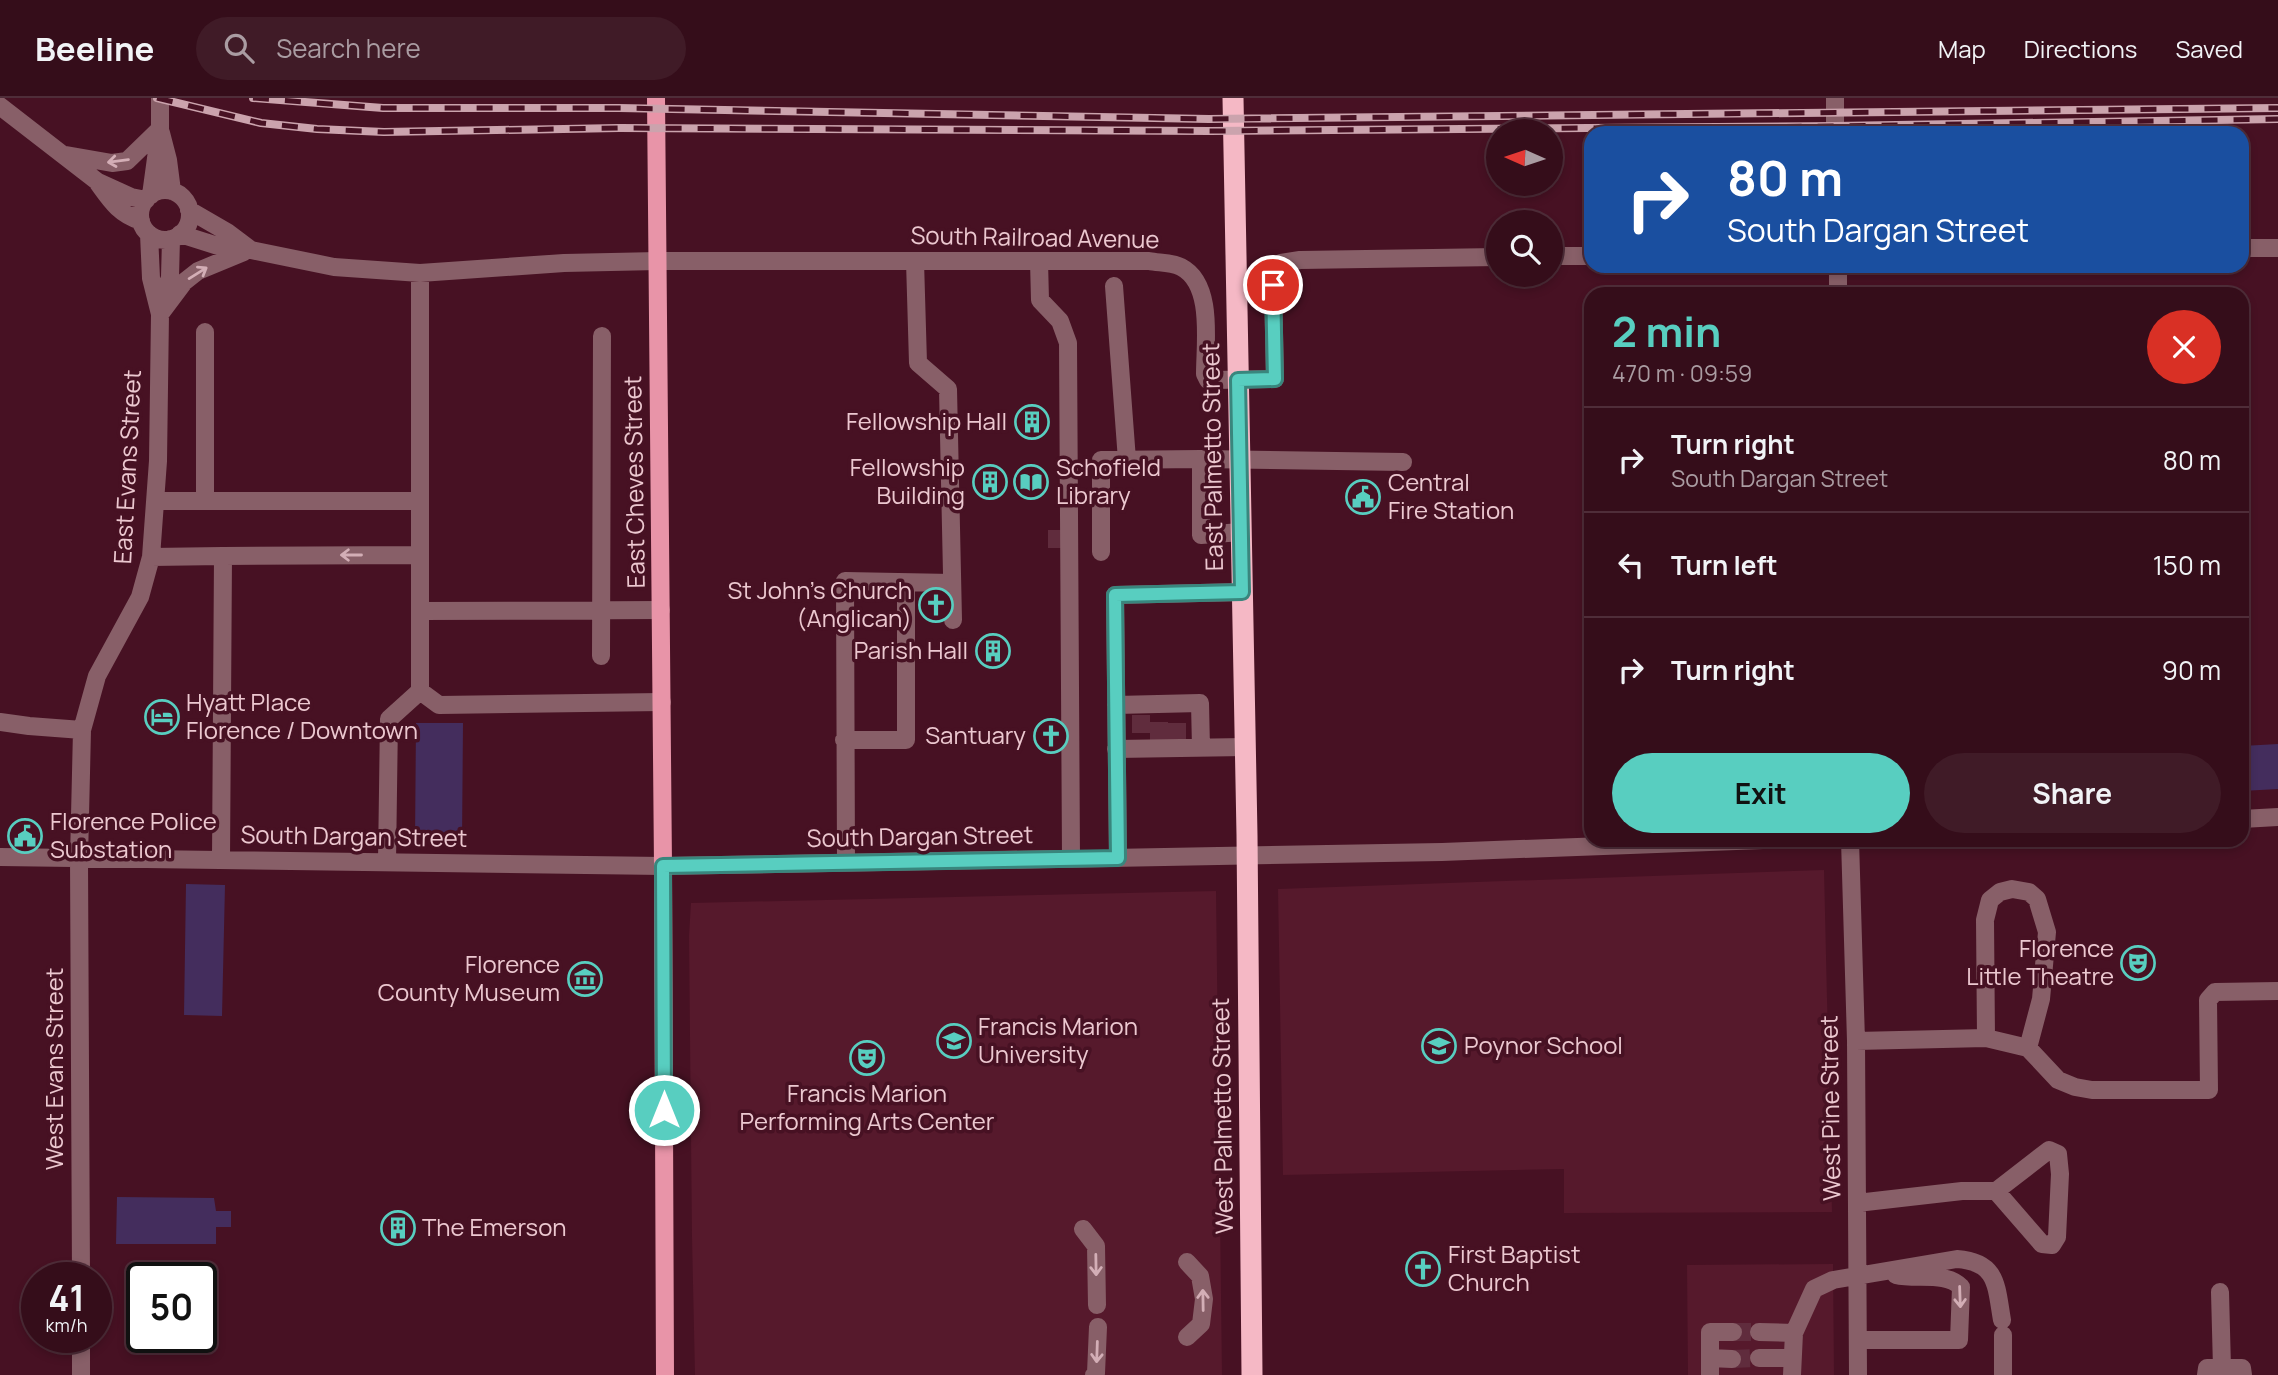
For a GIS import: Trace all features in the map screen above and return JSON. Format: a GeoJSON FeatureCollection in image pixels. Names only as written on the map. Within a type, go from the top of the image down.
{"type":"FeatureCollection","features":[{"type":"Feature","properties":{"kind":"highway","name":"East Palmetto Street"},"geometry":{"type":"LineString","coordinates":[[1233,98],[1247,856]]}},
{"type":"Feature","properties":{"kind":"highway","name":"West Palmetto Street"},"geometry":{"type":"LineString","coordinates":[[1247,856],[1252,1375]]}},
{"type":"Feature","properties":{"kind":"main road","name":"East Cheves Street"},"geometry":{"type":"LineString","coordinates":[[656,98],[665,1375]]}},
{"type":"Feature","properties":{"kind":"street"},"geometry":{"type":"LineString","coordinates":[[145,227],[140,214],[148,197],[160,129],[160,98]]}},
{"type":"Feature","properties":{"kind":"street"},"geometry":{"type":"LineString","coordinates":[[1835,98],[1835,126]]}},
{"type":"Feature","properties":{"kind":"street"},"geometry":{"type":"LineString","coordinates":[[0,106],[97,182],[131,197],[148,197],[158,191],[172,191],[184,198],[189,210],[188,224],[176,237],[160,239],[115,208],[97,182]]}},
{"type":"Feature","properties":{"kind":"street"},"geometry":{"type":"LineString","coordinates":[[64,155],[120,163],[135,156],[160,129]]}},
{"type":"Feature","properties":{"kind":"street"},"geometry":{"type":"LineString","coordinates":[[160,129],[169,160],[172,191]]}},
{"type":"Feature","properties":{"kind":"street"},"geometry":{"type":"LineString","coordinates":[[189,210],[227,232],[251,250]]}},
{"type":"Feature","properties":{"kind":"street","name":"East Evans Street"},"geometry":{"type":"LineString","coordinates":[[145,227],[151,278],[160,314]]}},
{"type":"Feature","properties":{"kind":"street","name":"South Railroad Avenue"},"geometry":{"type":"LineString","coordinates":[[176,237],[334,267],[421,273],[564,263],[658,261],[1149,261],[1184,268],[1198,284],[1205,314],[1205,374],[1208,380],[1275,379],[1273,285],[1275,273],[1282,263],[1300,260],[1486,257]]}},
{"type":"Feature","properties":{"kind":"street","name":"East Evans Street"},"geometry":{"type":"LineString","coordinates":[[79,859],[82,730],[97,676],[140,597],[151,557],[156,500],[160,314],[170,277],[176,237]]}},
{"type":"Feature","properties":{"kind":"street"},"geometry":{"type":"LineString","coordinates":[[2249,248],[2278,248]]}},
{"type":"Feature","properties":{"kind":"street"},"geometry":{"type":"LineString","coordinates":[[160,314],[184,282],[198,271],[251,250]]}},
{"type":"Feature","properties":{"kind":"street"},"geometry":{"type":"LineString","coordinates":[[1563,256],[1584,256]]}},
{"type":"Feature","properties":{"kind":"street"},"geometry":{"type":"LineString","coordinates":[[915,261],[918,363],[948,389],[953,620]]}},
{"type":"Feature","properties":{"kind":"street"},"geometry":{"type":"LineString","coordinates":[[1039,261],[1040,300],[1060,321],[1068,343],[1063,520],[1069,570],[1071,859]]}},
{"type":"Feature","properties":{"kind":"street"},"geometry":{"type":"LineString","coordinates":[[387,862],[389,719],[420,691],[421,273]]}},
{"type":"Feature","properties":{"kind":"street"},"geometry":{"type":"LineString","coordinates":[[1114,286],[1127,460]]}},
{"type":"Feature","properties":{"kind":"street"},"geometry":{"type":"LineString","coordinates":[[205,332],[205,500]]}},
{"type":"Feature","properties":{"kind":"street"},"geometry":{"type":"LineString","coordinates":[[601,656],[603,336]]}},
{"type":"Feature","properties":{"kind":"street"},"geometry":{"type":"LineString","coordinates":[[1201,459],[1201,535],[1241,532]]}},
{"type":"Feature","properties":{"kind":"street"},"geometry":{"type":"LineString","coordinates":[[1101,552],[1101,460],[1403,462]]}},
{"type":"Feature","properties":{"kind":"street"},"geometry":{"type":"LineString","coordinates":[[156,500],[420,501]]}},
{"type":"Feature","properties":{"kind":"street"},"geometry":{"type":"LineString","coordinates":[[1057,548],[1069,570]]}},
{"type":"Feature","properties":{"kind":"street"},"geometry":{"type":"LineString","coordinates":[[221,860],[223,555]]}},
{"type":"Feature","properties":{"kind":"street"},"geometry":{"type":"LineString","coordinates":[[151,557],[420,555]]}},
{"type":"Feature","properties":{"kind":"street"},"geometry":{"type":"LineString","coordinates":[[846,863],[845,581],[952,583]]}},
{"type":"Feature","properties":{"kind":"street"},"geometry":{"type":"LineString","coordinates":[[844,740],[906,740],[906,583]]}},
{"type":"Feature","properties":{"kind":"street"},"geometry":{"type":"LineString","coordinates":[[1118,858],[1115,595],[1242,592]]}},
{"type":"Feature","properties":{"kind":"street"},"geometry":{"type":"LineString","coordinates":[[420,611],[661,610]]}},
{"type":"Feature","properties":{"kind":"street"},"geometry":{"type":"LineString","coordinates":[[420,691],[439,705],[662,702]]}},
{"type":"Feature","properties":{"kind":"street"},"geometry":{"type":"LineString","coordinates":[[1115,705],[1159,709],[1200,703],[1201,748]]}},
{"type":"Feature","properties":{"kind":"street"},"geometry":{"type":"LineString","coordinates":[[0,722],[82,730]]}},
{"type":"Feature","properties":{"kind":"street"},"geometry":{"type":"LineString","coordinates":[[1116,749],[1159,745],[1245,747]]}},
{"type":"Feature","properties":{"kind":"street"},"geometry":{"type":"LineString","coordinates":[[2249,819],[2278,817]]}},
{"type":"Feature","properties":{"kind":"street","name":"South Dargan Street"},"geometry":{"type":"LineString","coordinates":[[0,857],[663,866],[1455,852],[1584,847]]}},
{"type":"Feature","properties":{"kind":"street","name":"West Pine Street"},"geometry":{"type":"LineString","coordinates":[[1850,847],[1856,1041],[1858,1375]]}},
{"type":"Feature","properties":{"kind":"street","name":"West Evans Street"},"geometry":{"type":"LineString","coordinates":[[79,859],[81,1262]]}},
{"type":"Feature","properties":{"kind":"street"},"geometry":{"type":"LineString","coordinates":[[1986,1038],[1985,920],[1990,901],[2000,892],[2012,889],[2029,892],[2037,899],[2047,932],[2041,999],[2028,1048]]}},
{"type":"Feature","properties":{"kind":"street"},"geometry":{"type":"LineString","coordinates":[[1856,1041],[1986,1038],[2028,1048],[2058,1080],[2075,1087],[2092,1090],[2209,1090],[2208,1000],[2215,992],[2278,991]]}},
{"type":"Feature","properties":{"kind":"street"},"geometry":{"type":"LineString","coordinates":[[1857,1203],[1962,1191],[1996,1191],[2049,1150],[2058,1154],[2060,1174],[2057,1237],[2052,1245],[2042,1244],[1996,1191]]}},
{"type":"Feature","properties":{"kind":"street"},"geometry":{"type":"LineString","coordinates":[[1083,1229],[1096,1246],[1097,1305]]}},
{"type":"Feature","properties":{"kind":"street"},"geometry":{"type":"LineString","coordinates":[[1759,1358],[1792,1366],[1794,1333],[1814,1289],[1833,1280],[1957,1259],[1973,1260],[1984,1266],[1994,1278],[2002,1328],[2003,1375]]}},
{"type":"Feature","properties":{"kind":"street"},"geometry":{"type":"LineString","coordinates":[[1187,1262],[1200,1276],[1205,1299],[1201,1324],[1187,1337]]}},
{"type":"Feature","properties":{"kind":"street"},"geometry":{"type":"LineString","coordinates":[[1858,1340],[1959,1340],[1961,1287],[1955,1281],[1908,1278],[1882,1272]]}},
{"type":"Feature","properties":{"kind":"street"},"geometry":{"type":"LineString","coordinates":[[2220,1292],[2214,1371],[2242,1368],[2242,1375]]}},
{"type":"Feature","properties":{"kind":"street"},"geometry":{"type":"LineString","coordinates":[[1094,1375],[1098,1327]]}},
{"type":"Feature","properties":{"kind":"street"},"geometry":{"type":"LineString","coordinates":[[1732,1332],[1710,1332],[1710,1367],[1732,1359]]}},
{"type":"Feature","properties":{"kind":"street"},"geometry":{"type":"LineString","coordinates":[[1759,1332],[1794,1333]]}},
{"type":"Feature","properties":{"kind":"street"},"geometry":{"type":"LineString","coordinates":[[81,1353],[81,1375]]}},
{"type":"Feature","properties":{"kind":"shaded area"},"geometry":{"type":"Polygon","coordinates":[[[416,723],[463,723],[462,842],[415,841],[416,723]]]}},
{"type":"Feature","properties":{"kind":"shaded area"},"geometry":{"type":"Polygon","coordinates":[[[2278,744],[2278,789],[2249,791],[2249,746],[2278,744]]]}},
{"type":"Feature","properties":{"kind":"shaded area"},"geometry":{"type":"Polygon","coordinates":[[[1824,870],[1832,1212],[1564,1213],[1564,1169],[1283,1175],[1278,889],[1824,870]]]}},
{"type":"Feature","properties":{"kind":"shaded area"},"geometry":{"type":"Polygon","coordinates":[[[186,884],[225,885],[222,1016],[184,1015],[186,884]]]}},
{"type":"Feature","properties":{"kind":"shaded area","name":"Francis Marion University"},"geometry":{"type":"Polygon","coordinates":[[[1216,891],[1222,1375],[695,1375],[689,936],[691,903],[1216,891]]]}},
{"type":"Feature","properties":{"kind":"shaded area"},"geometry":{"type":"Polygon","coordinates":[[[117,1197],[214,1198],[216,1211],[231,1211],[231,1227],[216,1227],[216,1244],[116,1244],[117,1197]]]}},
{"type":"Feature","properties":{"kind":"shaded area"},"geometry":{"type":"Polygon","coordinates":[[[1833,1264],[1834,1375],[1688,1375],[1687,1265],[1833,1264]]]}},
{"type":"Feature","properties":{"kind":"tunnel"},"geometry":{"type":"LineString","coordinates":[[1057,526],[1057,548]]}},
{"type":"Feature","properties":{"kind":"tunnel"},"geometry":{"type":"LineString","coordinates":[[1159,714],[1159,740]]}},
{"type":"Feature","properties":{"kind":"tunnel"},"geometry":{"type":"LineString","coordinates":[[1177,714],[1177,741]]}},
{"type":"Feature","properties":{"kind":"tunnel"},"geometry":{"type":"LineString","coordinates":[[1141,715],[1141,741]]}},
{"type":"Feature","properties":{"kind":"tunnel"},"geometry":{"type":"LineString","coordinates":[[1733,1332],[1759,1332]]}},
{"type":"Feature","properties":{"kind":"tunnel"},"geometry":{"type":"LineString","coordinates":[[1732,1359],[1759,1358]]}},
{"type":"Feature","properties":{"kind":"railway"},"geometry":{"type":"LineString","coordinates":[[157,98],[261,123],[384,132],[619,128],[1210,131],[1584,128]]}},
{"type":"Feature","properties":{"kind":"railway"},"geometry":{"type":"LineString","coordinates":[[253,98],[383,108],[619,108],[1209,119],[2278,108]]}},
{"type":"Feature","properties":{"kind":"railway"},"geometry":{"type":"LineString","coordinates":[[1835,126],[2278,119]]}},
{"type":"Feature","properties":{"kind":"place","name":"Fellowship Hall"},"geometry":{"type":"Point","coordinates":[1032,422]}},
{"type":"Feature","properties":{"kind":"place","name":"Fellowship Building"},"geometry":{"type":"Point","coordinates":[990,482]}},
{"type":"Feature","properties":{"kind":"place","name":"Schofield Library"},"geometry":{"type":"Point","coordinates":[1031,482]}},
{"type":"Feature","properties":{"kind":"place","name":"Central Fire Station"},"geometry":{"type":"Point","coordinates":[1363,497]}},
{"type":"Feature","properties":{"kind":"place","name":"St John's Church (Anglican)"},"geometry":{"type":"Point","coordinates":[936,605]}},
{"type":"Feature","properties":{"kind":"place","name":"Parish Hall"},"geometry":{"type":"Point","coordinates":[993,651]}},
{"type":"Feature","properties":{"kind":"place","name":"Hyatt Place Florence / Downtown"},"geometry":{"type":"Point","coordinates":[162,717]}},
{"type":"Feature","properties":{"kind":"place","name":"Santuary"},"geometry":{"type":"Point","coordinates":[1051,736]}},
{"type":"Feature","properties":{"kind":"place","name":"Florence Police Substation"},"geometry":{"type":"Point","coordinates":[25,836]}},
{"type":"Feature","properties":{"kind":"place","name":"Florence Little Theatre"},"geometry":{"type":"Point","coordinates":[2138,963]}},
{"type":"Feature","properties":{"kind":"place","name":"Florence County Museum"},"geometry":{"type":"Point","coordinates":[585,979]}},
{"type":"Feature","properties":{"kind":"place","name":"Francis Marion University"},"geometry":{"type":"Point","coordinates":[954,1041]}},
{"type":"Feature","properties":{"kind":"place","name":"Poynor School"},"geometry":{"type":"Point","coordinates":[1439,1046]}},
{"type":"Feature","properties":{"kind":"place","name":"Francis Marion Performing Arts Center"},"geometry":{"type":"Point","coordinates":[867,1058]}},
{"type":"Feature","properties":{"kind":"place","name":"The Emerson"},"geometry":{"type":"Point","coordinates":[398,1228]}},
{"type":"Feature","properties":{"kind":"place","name":"First Baptist Church"},"geometry":{"type":"Point","coordinates":[1423,1269]}},
{"type":"Feature","properties":{"kind":"route"},"geometry":{"type":"LineString","coordinates":[[664,1110],[663,866],[1118,858],[1115,595],[1242,592],[1238,380],[1275,379],[1273,285]]}}]}
